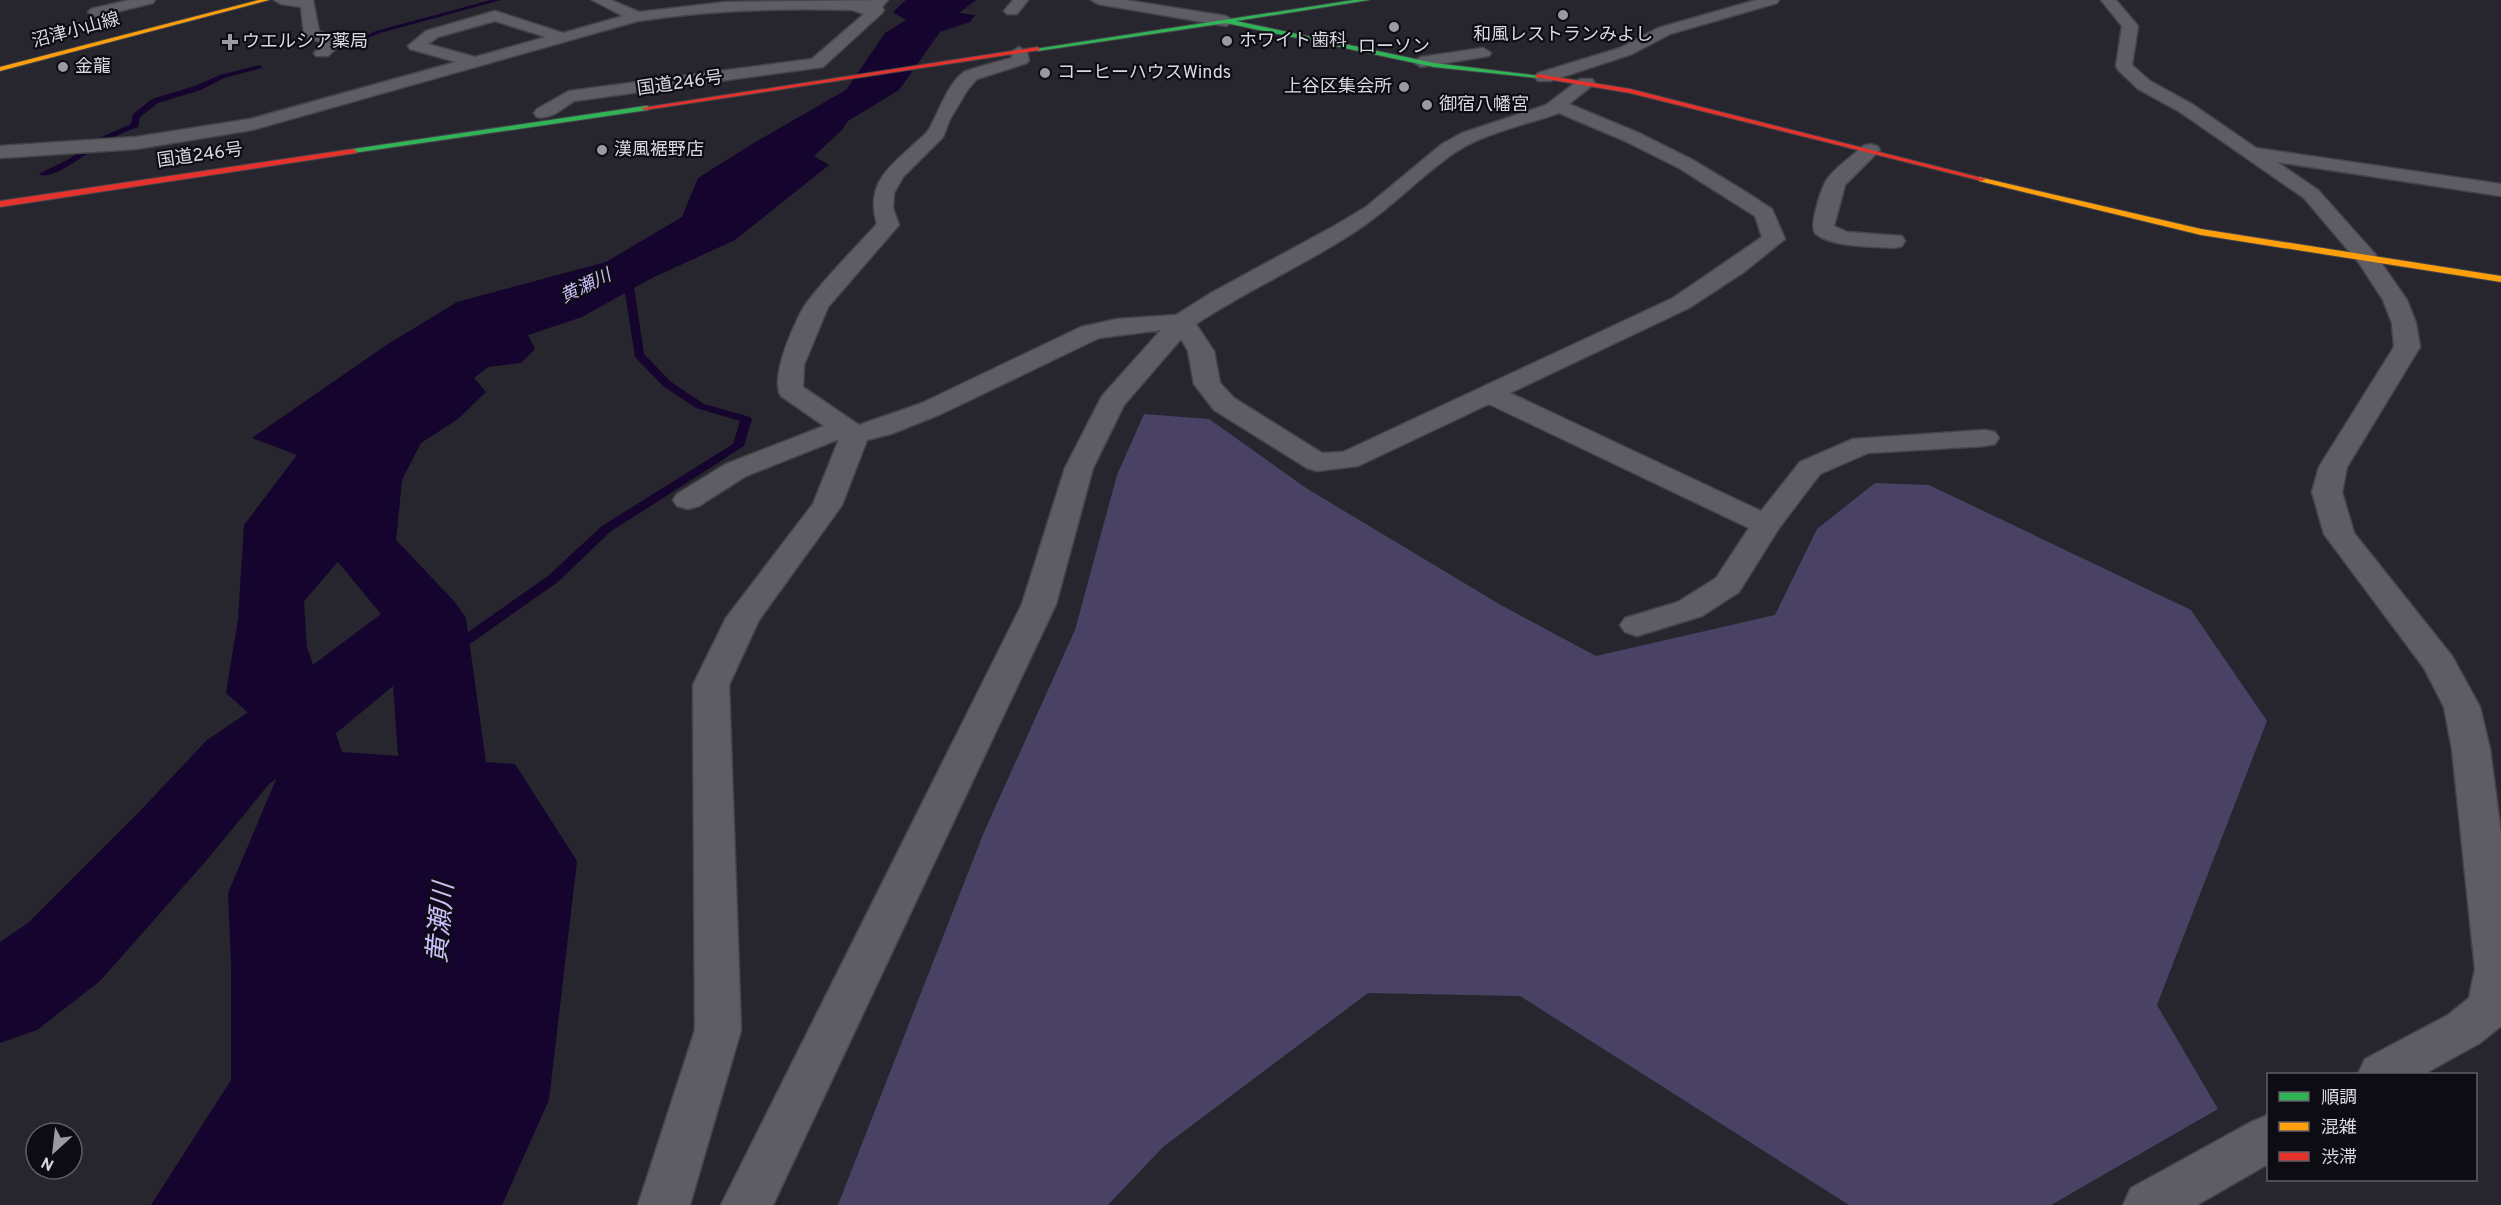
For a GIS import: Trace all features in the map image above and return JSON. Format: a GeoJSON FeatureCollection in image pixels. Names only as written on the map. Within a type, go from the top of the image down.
{"type":"FeatureCollection","features":[{"type":"Feature","properties":{"kind":"main road","name":"沼津小山線"},"geometry":{"type":"LineString","coordinates":[[0,69],[266,0]]}},
{"type":"Feature","properties":{"kind":"main road","name":"国道246号"},"geometry":{"type":"LineString","coordinates":[[0,204],[1305,0]]}},
{"type":"Feature","properties":{"kind":"main road","name":"国道246号"},"geometry":{"type":"LineString","coordinates":[[1013,47],[1226,21],[1366,0]]}},
{"type":"Feature","properties":{"kind":"main road"},"geometry":{"type":"LineString","coordinates":[[1226,21],[1420,62],[1486,72],[1550,91]]}},
{"type":"Feature","properties":{"kind":"main road","name":"国道246号"},"geometry":{"type":"LineString","coordinates":[[0,193],[543,113],[773,83]]}},
{"type":"Feature","properties":{"kind":"main road"},"geometry":{"type":"LineString","coordinates":[[1586,83],[1659,97],[2104,210],[2201,232],[2501,279]]}},
{"type":"Feature","properties":{"kind":"street"},"geometry":{"type":"LineString","coordinates":[[96,12],[148,0]]}},
{"type":"Feature","properties":{"kind":"street"},"geometry":{"type":"LineString","coordinates":[[281,0],[308,3],[312,34],[335,42],[322,52]]}},
{"type":"Feature","properties":{"kind":"street"},"geometry":{"type":"LineString","coordinates":[[599,0],[637,17]]}},
{"type":"Feature","properties":{"kind":"street"},"geometry":{"type":"LineString","coordinates":[[0,152],[93,146],[201,134],[252,124],[637,17],[672,10],[735,4],[874,6],[881,0]]}},
{"type":"Feature","properties":{"kind":"street"},"geometry":{"type":"LineString","coordinates":[[1098,0],[1226,21]]}},
{"type":"Feature","properties":{"kind":"street"},"geometry":{"type":"LineString","coordinates":[[1550,91],[1664,31],[1772,0]]}},
{"type":"Feature","properties":{"kind":"street"},"geometry":{"type":"LineString","coordinates":[[2108,0],[2130,26],[2124,66],[2144,85],[2186,108],[2311,194],[2367,259],[2395,300],[2404,323],[2407,347],[2333,467],[2327,492],[2339,534],[2440,664],[2462,707],[2471,749],[2497,969],[2490,1008],[2464,1029],[2384,1073]]}},
{"type":"Feature","properties":{"kind":"street"},"geometry":{"type":"LineString","coordinates":[[543,113],[569,96],[818,63],[877,10],[831,5]]}},
{"type":"Feature","properties":{"kind":"street"},"geometry":{"type":"LineString","coordinates":[[474,62],[416,46],[432,34],[495,16],[564,38]]}},
{"type":"Feature","properties":{"kind":"street"},"geometry":{"type":"LineString","coordinates":[[849,431],[790,390],[791,365],[817,305],[888,225],[884,208],[884,193],[894,174],[936,134],[941,118],[971,75],[988,72],[1021,60],[1013,47]]}},
{"type":"Feature","properties":{"kind":"street"},"geometry":{"type":"LineString","coordinates":[[1420,62],[1483,53]]}},
{"type":"Feature","properties":{"kind":"street"},"geometry":{"type":"LineString","coordinates":[[1550,91],[1586,83]]}},
{"type":"Feature","properties":{"kind":"street"},"geometry":{"type":"LineString","coordinates":[[747,1205],[1039,604],[1079,468],[1112,402],[1182,322],[1219,298],[1344,230],[1372,211],[1449,148],[1469,137],[1552,109],[1550,91]]}},
{"type":"Feature","properties":{"kind":"street"},"geometry":{"type":"LineString","coordinates":[[1182,322],[1201,351],[1207,384],[1224,404],[1317,462],[1348,460],[1681,303],[1774,239],[1765,213],[1686,164],[1550,91]]}},
{"type":"Feature","properties":{"kind":"street"},"geometry":{"type":"LineString","coordinates":[[1870,150],[1835,183],[1823,223],[1824,230],[1844,238],[1894,241]]}},
{"type":"Feature","properties":{"kind":"street"},"geometry":{"type":"LineString","coordinates":[[2254,153],[2501,190]]}},
{"type":"Feature","properties":{"kind":"street"},"geometry":{"type":"LineString","coordinates":[[688,500],[736,470],[849,431],[879,430],[928,411],[1008,369],[1094,332],[1138,323],[1182,322]]}},
{"type":"Feature","properties":{"kind":"street"},"geometry":{"type":"LineString","coordinates":[[1490,394],[1766,525]]}},
{"type":"Feature","properties":{"kind":"street"},"geometry":{"type":"LineString","coordinates":[[664,1205],[718,1030],[711,685],[743,618],[827,505],[849,431]]}},
{"type":"Feature","properties":{"kind":"street"},"geometry":{"type":"LineString","coordinates":[[1637,625],[1690,609],[1728,585],[1766,525],[1810,468],[1863,445],[1985,438]]}},
{"type":"Feature","properties":{"kind":"street"},"geometry":{"type":"LineString","coordinates":[[2149,1205],[2267,1139]]}},
{"type":"Feature","properties":{"kind":"shaded area"},"geometry":{"type":"Polygon","coordinates":[[[1144,414],[1209,419],[1306,488],[1499,604],[1596,656],[1775,615],[1817,529],[1875,483],[1929,485],[2191,610],[2267,721],[2157,1005],[2218,1109],[2051,1205],[1849,1205],[1520,996],[1368,993],[1163,1147],[1108,1205],[838,1205],[984,832],[1075,630],[1117,475],[1144,414]]]}},
{"type":"Feature","properties":{"kind":"water"},"geometry":{"type":"Polygon","coordinates":[[[906,0],[976,0],[959,13],[975,15],[970,22],[940,32],[899,90],[848,121],[842,130],[814,156],[829,165],[735,240],[652,278],[582,317],[528,335],[535,349],[521,363],[488,367],[474,378],[486,392],[458,419],[421,443],[392,499],[304,601],[307,647],[342,752],[515,764],[577,861],[549,1100],[502,1205],[151,1205],[231,1080],[231,965],[228,893],[289,749],[226,693],[238,619],[244,525],[297,455],[252,438],[388,344],[457,302],[606,262],[682,217],[698,178],[846,90],[885,33],[906,20],[893,12],[906,0]]]}},
{"type":"Feature","properties":{"kind":"waterway"},"geometry":{"type":"LineString","coordinates":[[353,42],[378,32],[498,0]]}},
{"type":"Feature","properties":{"kind":"waterway"},"geometry":{"type":"LineString","coordinates":[[43,174],[72,161],[98,142],[135,125],[136,116],[155,101],[198,88],[222,76],[260,67]]}},
{"type":"Feature","properties":{"kind":"waterway"},"geometry":{"type":"LineString","coordinates":[[432,664],[553,579],[606,529],[738,446],[746,419],[700,406],[667,384],[639,355],[627,273]]}},
{"type":"Feature","properties":{"kind":"waterway","name":"黄瀬川"},"geometry":{"type":"LineString","coordinates":[[388,438],[371,457],[359,544],[427,618]]}},
{"type":"Feature","properties":{"kind":"waterway","name":"黄瀬川"},"geometry":{"type":"LineString","coordinates":[[0,999],[64,952],[173,836],[238,762],[292,724],[427,618]]}},
{"type":"Feature","properties":{"kind":"waterway","name":"黄瀬川"},"geometry":{"type":"LineString","coordinates":[[427,618],[450,835],[447,863]]}},
{"type":"Feature","properties":{"kind":"traffic: fast"},"geometry":{"type":"LineString","coordinates":[[1038,49],[1366,0]]}},
{"type":"Feature","properties":{"kind":"traffic: fast"},"geometry":{"type":"LineString","coordinates":[[1226,21],[1434,65],[1537,76]]}},
{"type":"Feature","properties":{"kind":"traffic: fast"},"geometry":{"type":"LineString","coordinates":[[353,151],[645,108]]}},
{"type":"Feature","properties":{"kind":"traffic: slow"},"geometry":{"type":"LineString","coordinates":[[0,69],[266,0]]}},
{"type":"Feature","properties":{"kind":"traffic: slow"},"geometry":{"type":"LineString","coordinates":[[1982,179],[2201,232],[2501,279]]}},
{"type":"Feature","properties":{"kind":"traffic: jam"},"geometry":{"type":"LineString","coordinates":[[645,108],[1038,49]]}},
{"type":"Feature","properties":{"kind":"traffic: jam"},"geometry":{"type":"LineString","coordinates":[[1537,76],[1630,91],[1982,179]]}},
{"type":"Feature","properties":{"kind":"traffic: jam"},"geometry":{"type":"LineString","coordinates":[[0,204],[353,151]]}},
{"type":"Feature","properties":{"kind":"place","name":"和風レストランみよし"},"geometry":{"type":"Point","coordinates":[1563,15]}},
{"type":"Feature","properties":{"kind":"place","name":"ローソン"},"geometry":{"type":"Point","coordinates":[1394,27]}},
{"type":"Feature","properties":{"kind":"place","name":"ホワイト歯科"},"geometry":{"type":"Point","coordinates":[1227,41]}},
{"type":"Feature","properties":{"kind":"place","name":"ウエルシア薬局"},"geometry":{"type":"Point","coordinates":[230,42]}},
{"type":"Feature","properties":{"kind":"place","name":"金龍"},"geometry":{"type":"Point","coordinates":[63,67]}},
{"type":"Feature","properties":{"kind":"place","name":"コーヒーハウスWinds"},"geometry":{"type":"Point","coordinates":[1045,73]}},
{"type":"Feature","properties":{"kind":"place","name":"上谷区集会所"},"geometry":{"type":"Point","coordinates":[1404,87]}},
{"type":"Feature","properties":{"kind":"place","name":"御宿八幡宮"},"geometry":{"type":"Point","coordinates":[1427,105]}},
{"type":"Feature","properties":{"kind":"place","name":"漢風裾野店"},"geometry":{"type":"Point","coordinates":[602,150]}}]}
